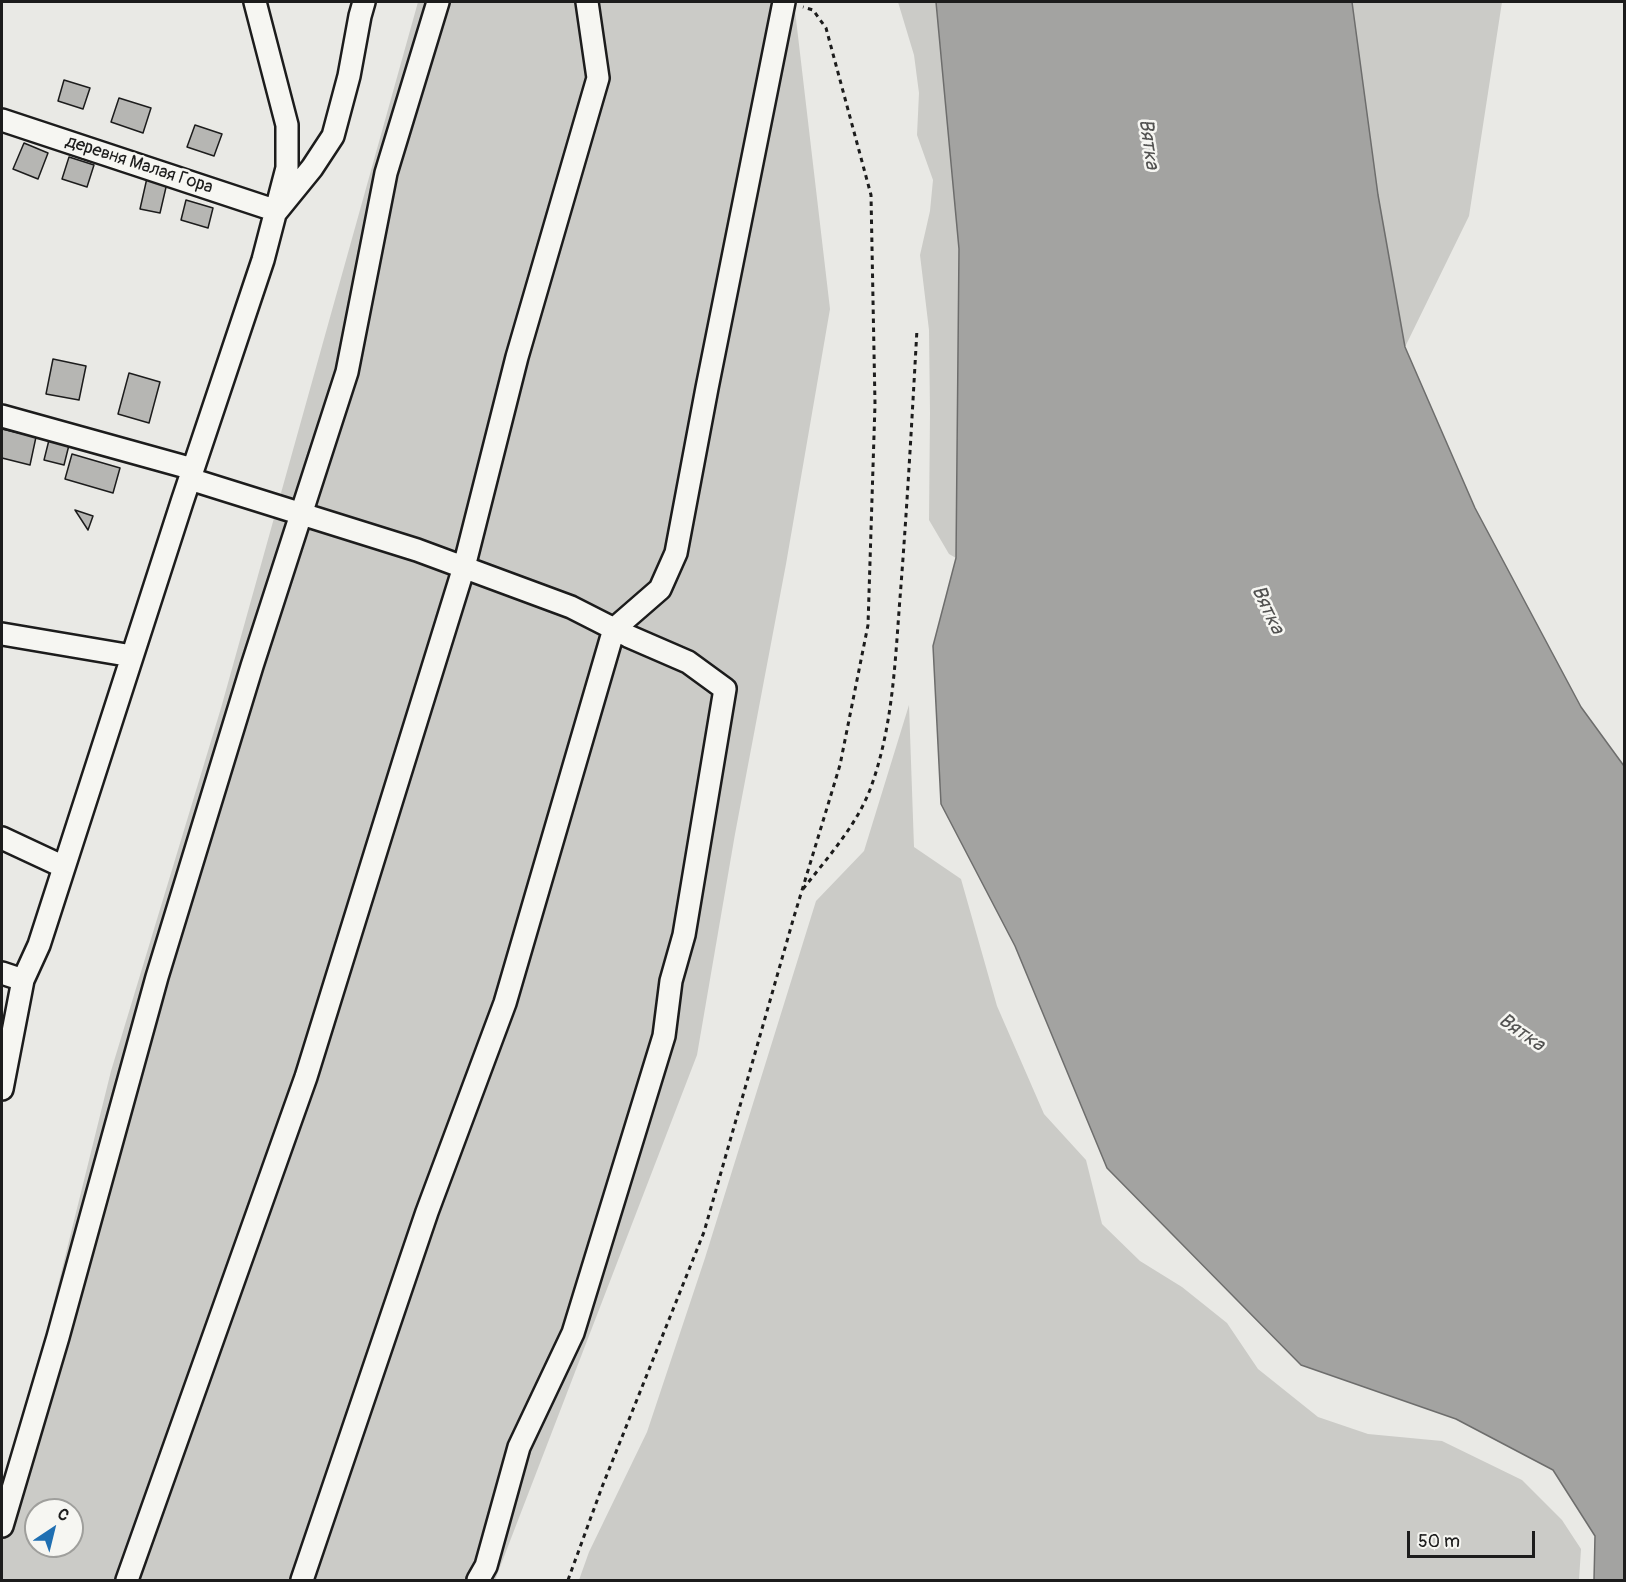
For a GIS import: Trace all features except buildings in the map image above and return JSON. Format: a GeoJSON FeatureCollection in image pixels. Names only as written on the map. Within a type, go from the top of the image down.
{"type":"FeatureCollection","features":[{"type":"Feature","properties":{"kind":"street"},"geometry":{"type":"LineString","coordinates":[[2,1077],[23,980],[39,945],[277,211],[287,168],[287,125],[255,2]]}},
{"type":"Feature","properties":{"kind":"street"},"geometry":{"type":"LineString","coordinates":[[277,211],[312,168],[333,136],[349,76],[364,2]]}},
{"type":"Feature","properties":{"kind":"street"},"geometry":{"type":"LineString","coordinates":[[2,1526],[58,1337],[157,977],[300,513],[346,372],[386,172],[438,2]]}},
{"type":"Feature","properties":{"kind":"street"},"geometry":{"type":"LineString","coordinates":[[127,1581],[306,1077],[464,567],[517,357],[598,78],[586,2]]}},
{"type":"Feature","properties":{"kind":"street"},"geometry":{"type":"LineString","coordinates":[[302,1581],[427,1212],[505,1003],[614,628],[660,589],[676,553],[709,376],[790,3]]}},
{"type":"Feature","properties":{"kind":"street","name":"деревня Малая Гора"},"geometry":{"type":"LineString","coordinates":[[2,120],[277,211]]}},
{"type":"Feature","properties":{"kind":"street"},"geometry":{"type":"LineString","coordinates":[[2,416],[191,474],[300,513],[417,550],[571,607],[688,662],[725,689],[684,935],[671,981],[664,1036],[573,1333],[519,1447],[486,1566],[478,1581]]}},
{"type":"Feature","properties":{"kind":"street"},"geometry":{"type":"LineString","coordinates":[[2,634],[132,656]]}},
{"type":"Feature","properties":{"kind":"street"},"geometry":{"type":"LineString","coordinates":[[2,838],[64,867]]}},
{"type":"Feature","properties":{"kind":"street"},"geometry":{"type":"LineString","coordinates":[[2,973],[23,980]]}},
{"type":"Feature","properties":{"kind":"path"},"geometry":{"type":"LineString","coordinates":[[568,1581],[602,1487],[704,1232],[840,765],[868,625],[875,404],[871,195],[826,28],[813,10],[790,3]]}},
{"type":"Feature","properties":{"kind":"path"},"geometry":{"type":"LineString","coordinates":[[802,891],[857,817],[870,788],[886,735],[892,699],[905,533],[917,329]]}},
{"type":"Feature","properties":{"kind":"shaded area"},"geometry":{"type":"Polygon","coordinates":[[[418,2],[794,2],[830,309],[697,1055],[495,1580],[2,1580],[2,1512],[111,1071],[221,708],[418,2]]]}},
{"type":"Feature","properties":{"kind":"shaded area"},"geometry":{"type":"Polygon","coordinates":[[[898,2],[936,2],[959,249],[956,558],[949,554],[929,520],[929,330],[920,255],[930,211],[933,180],[917,135],[919,93],[914,55],[898,2]]]}},
{"type":"Feature","properties":{"kind":"shaded area"},"geometry":{"type":"Polygon","coordinates":[[[1352,2],[1502,2],[1469,216],[1405,347],[1378,195],[1352,2]]]}},
{"type":"Feature","properties":{"kind":"shaded area"},"geometry":{"type":"Polygon","coordinates":[[[909,705],[914,847],[961,879],[997,1006],[1044,1114],[1086,1160],[1102,1224],[1140,1261],[1182,1287],[1227,1323],[1258,1369],[1318,1417],[1368,1434],[1442,1441],[1522,1480],[1562,1520],[1581,1549],[1579,1580],[579,1580],[589,1552],[647,1432],[705,1258],[816,901],[864,851],[909,705]]]}},
{"type":"Feature","properties":{"kind":"water","name":"Вятка"},"geometry":{"type":"Polygon","coordinates":[[[936,2],[1352,2],[1378,195],[1405,347],[1475,508],[1581,707],[1624,766],[1624,1580],[1594,1580],[1595,1536],[1553,1470],[1456,1419],[1301,1365],[1107,1168],[1015,946],[941,804],[933,646],[956,558],[959,249],[936,2]]]}}]}
